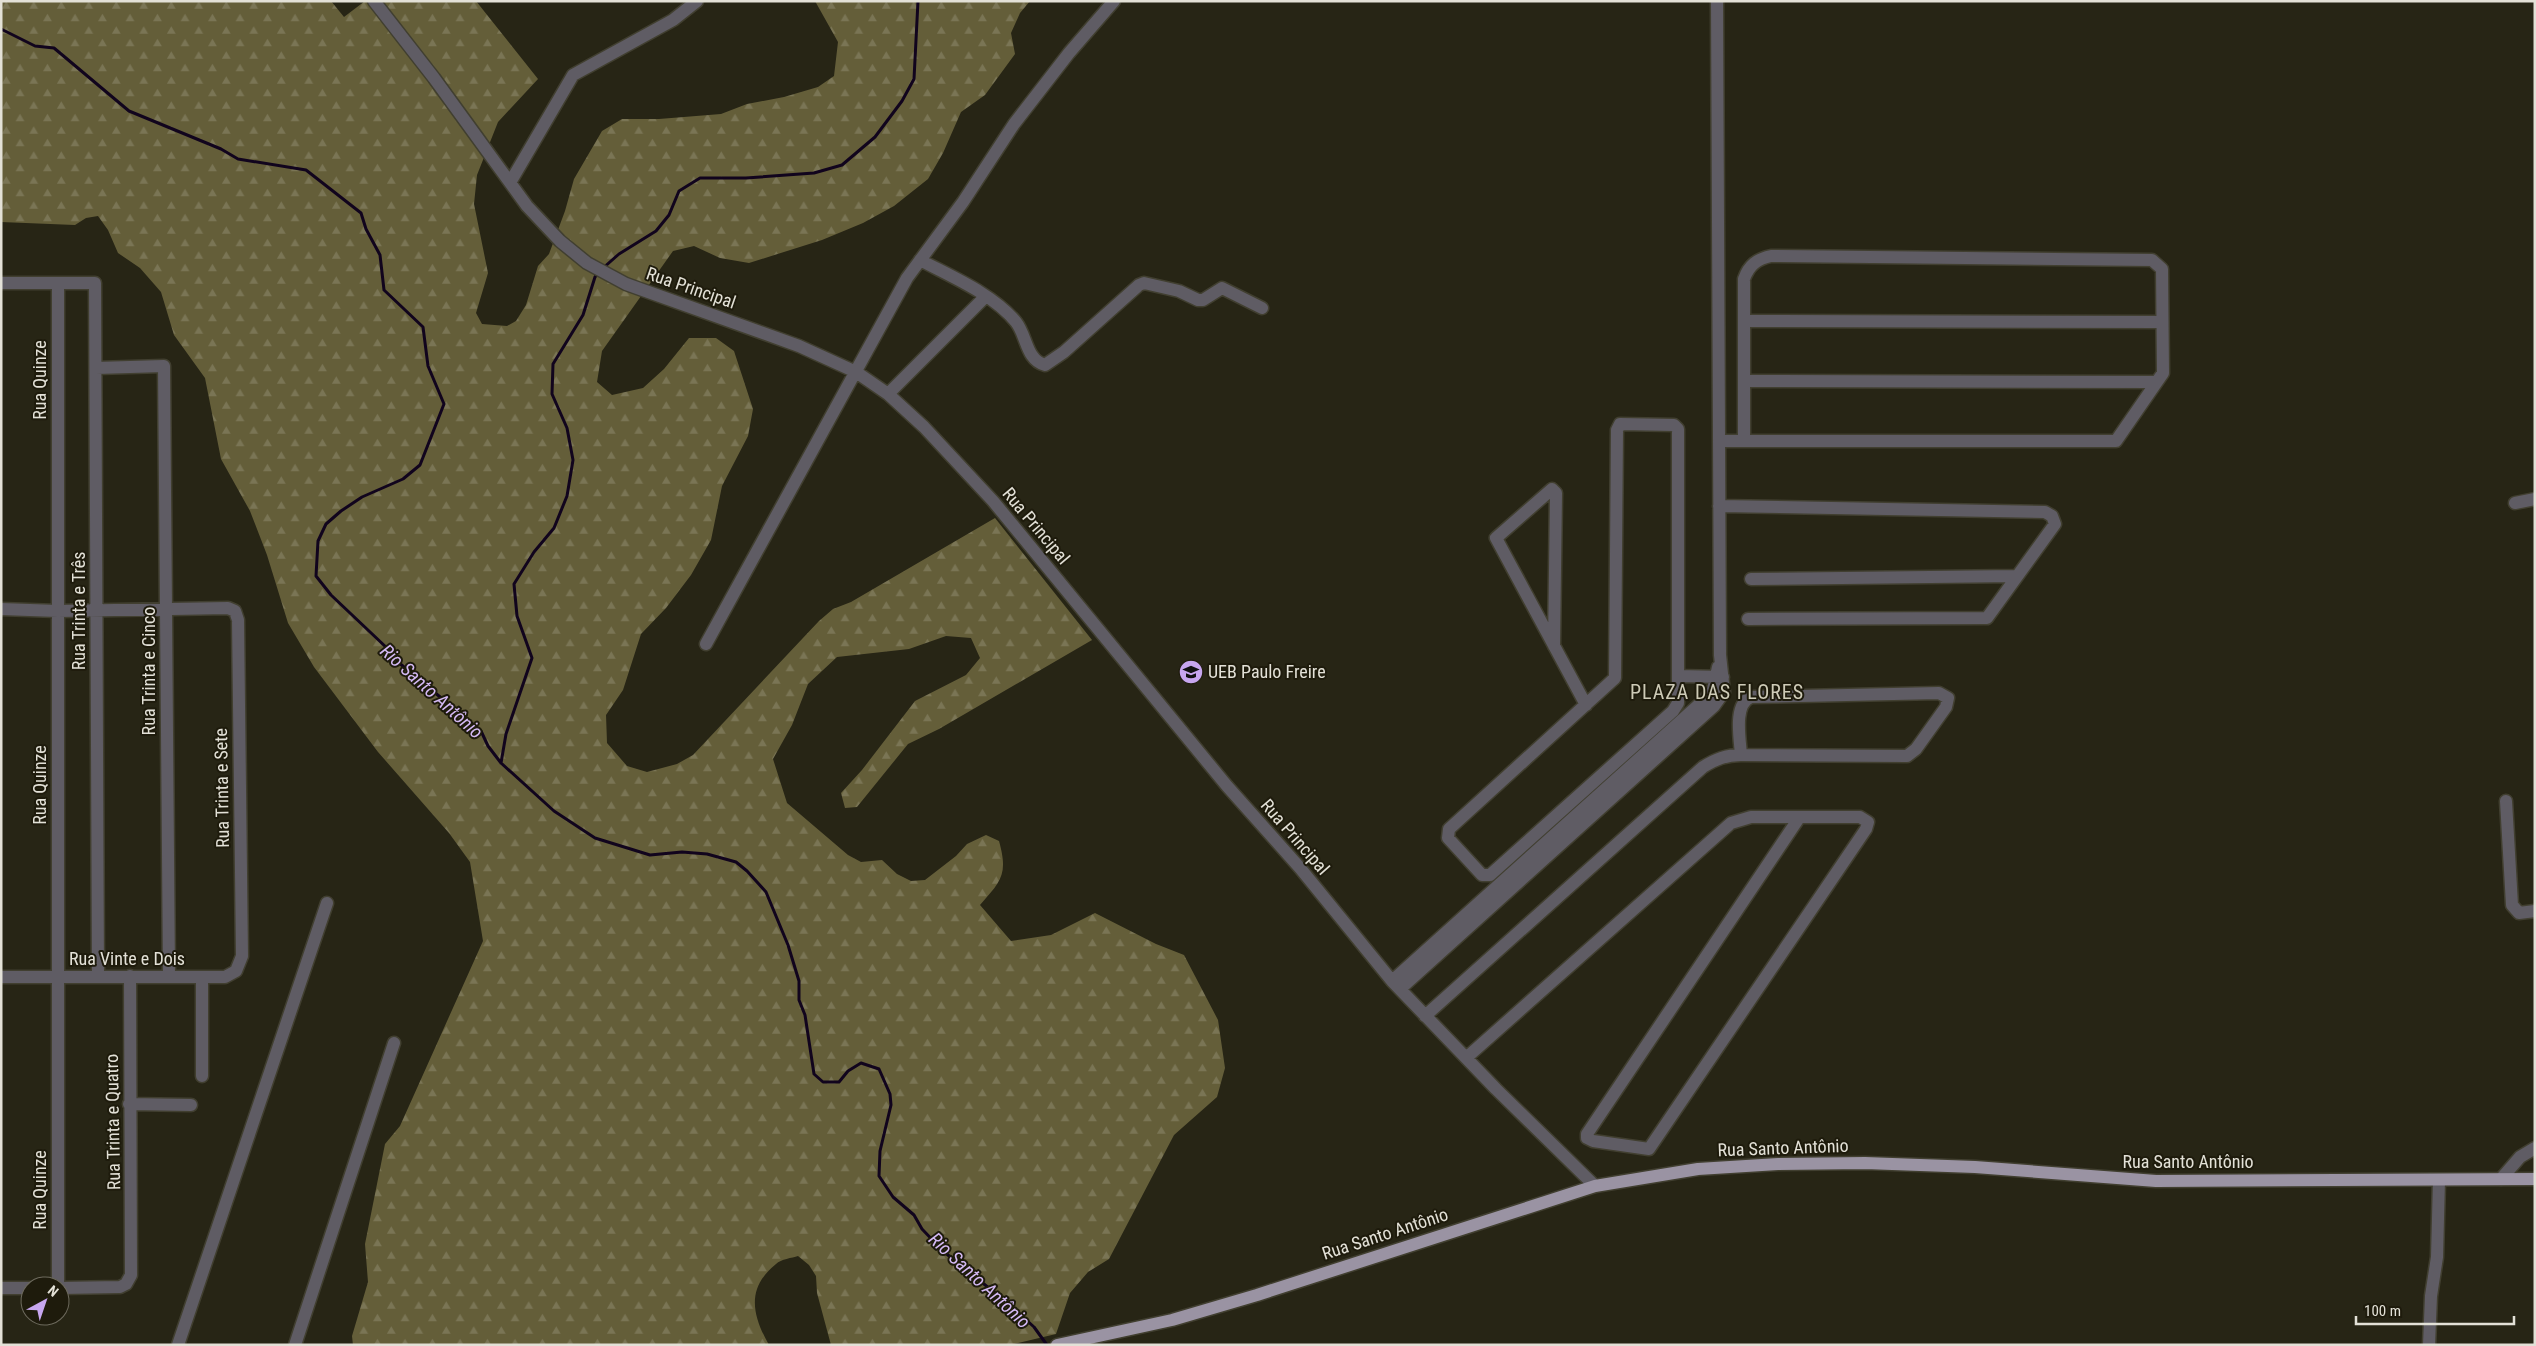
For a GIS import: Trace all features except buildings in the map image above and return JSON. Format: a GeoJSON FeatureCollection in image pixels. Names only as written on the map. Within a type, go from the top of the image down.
{"type":"FeatureCollection","features":[{"type":"Feature","properties":{"kind":"main road","name":"Rua Santo Antônio"},"geometry":{"type":"LineString","coordinates":[[1057,1345],[1172,1320],[1257,1295],[1595,1186],[1714,1168],[1828,1163],[1940,1165],[2156,1181],[2535,1179]]}},
{"type":"Feature","properties":{"kind":"street","name":"Rua Principal"},"geometry":{"type":"LineString","coordinates":[[374,1],[541,222],[560,241],[594,267],[626,284],[799,346],[856,372],[888,394],[936,439],[993,501],[1227,786],[1323,895],[1396,985],[1466,1058],[1595,1186]]}},
{"type":"Feature","properties":{"kind":"street"},"geometry":{"type":"LineString","coordinates":[[511,181],[573,75],[585,66],[673,20],[697,1]]}},
{"type":"Feature","properties":{"kind":"street"},"geometry":{"type":"LineString","coordinates":[[706,644],[896,296],[963,202],[1014,124],[1114,1]]}},
{"type":"Feature","properties":{"kind":"street"},"geometry":{"type":"LineString","coordinates":[[1396,985],[1703,701],[1713,690],[1720,676],[1717,1]]}},
{"type":"Feature","properties":{"kind":"street"},"geometry":{"type":"LineString","coordinates":[[1719,440],[1744,441],[2116,441],[2163,373],[2162,269],[2152,260],[1771,256],[1754,263],[1747,271],[1744,279],[1744,441]]}},
{"type":"Feature","properties":{"kind":"street"},"geometry":{"type":"LineString","coordinates":[[920,260],[985,297],[1016,321],[1023,331],[1034,359],[1045,365],[1064,352],[1139,285],[1144,283],[1179,291],[1198,300],[1203,300],[1222,288],[1262,308]]}},
{"type":"Feature","properties":{"kind":"street"},"geometry":{"type":"LineString","coordinates":[[1,283],[58,283]]}},
{"type":"Feature","properties":{"kind":"street","name":"Rua Trinta e Três"},"geometry":{"type":"LineString","coordinates":[[58,283],[95,283],[98,977]]}},
{"type":"Feature","properties":{"kind":"street","name":"Rua Quinze"},"geometry":{"type":"LineString","coordinates":[[58,283],[59,1276]]}},
{"type":"Feature","properties":{"kind":"street"},"geometry":{"type":"LineString","coordinates":[[888,394],[985,297]]}},
{"type":"Feature","properties":{"kind":"street"},"geometry":{"type":"LineString","coordinates":[[1744,321],[2162,322]]}},
{"type":"Feature","properties":{"kind":"street","name":"Rua Trinta e Cinco"},"geometry":{"type":"LineString","coordinates":[[96,368],[164,366],[168,976]]}},
{"type":"Feature","properties":{"kind":"street"},"geometry":{"type":"LineString","coordinates":[[1744,382],[2156,382]]}},
{"type":"Feature","properties":{"kind":"street"},"geometry":{"type":"LineString","coordinates":[[1620,424],[1674,425],[1678,429],[1678,703],[1673,711],[1490,875],[1482,875],[1448,838],[1449,829],[1586,705],[1615,678],[1617,430],[1620,424]]}},
{"type":"Feature","properties":{"kind":"street"},"geometry":{"type":"LineString","coordinates":[[1554,646],[1556,493],[1552,489],[1496,538],[1554,646],[1586,705]]}},
{"type":"Feature","properties":{"kind":"street"},"geometry":{"type":"LineString","coordinates":[[2516,503],[2535,500]]}},
{"type":"Feature","properties":{"kind":"street"},"geometry":{"type":"LineString","coordinates":[[1719,506],[2045,512],[2052,516],[2055,524],[1988,618],[1748,619]]}},
{"type":"Feature","properties":{"kind":"street"},"geometry":{"type":"LineString","coordinates":[[1751,579],[2017,576]]}},
{"type":"Feature","properties":{"kind":"street","name":"Rua Trinta e Sete"},"geometry":{"type":"LineString","coordinates":[[166,610],[228,608],[235,611],[238,620],[242,956]]}},
{"type":"Feature","properties":{"kind":"street"},"geometry":{"type":"LineString","coordinates":[[1,610],[166,610]]}},
{"type":"Feature","properties":{"kind":"street"},"geometry":{"type":"LineString","coordinates":[[1678,676],[1720,676]]}},
{"type":"Feature","properties":{"kind":"street"},"geometry":{"type":"LineString","coordinates":[[1425,1016],[1704,767],[1717,758],[1729,755],[1907,756],[1916,749],[1936,721],[1948,702],[1948,698],[1939,693],[1751,697],[1745,700],[1740,709],[1741,755]]}},
{"type":"Feature","properties":{"kind":"street"},"geometry":{"type":"LineString","coordinates":[[2506,801],[2512,905],[2519,913],[2535,911]]}},
{"type":"Feature","properties":{"kind":"street"},"geometry":{"type":"LineString","coordinates":[[1466,1058],[1731,824],[1744,818],[1860,817],[1868,822],[1866,829],[1651,1147],[1640,1150],[1587,1138],[1589,1131],[1799,818]]}},
{"type":"Feature","properties":{"kind":"street"},"geometry":{"type":"LineString","coordinates":[[178,1345],[327,903]]}},
{"type":"Feature","properties":{"kind":"street","name":"Rua Vinte e Dois"},"geometry":{"type":"LineString","coordinates":[[1,977],[225,977],[231,975],[240,964],[242,956]]}},
{"type":"Feature","properties":{"kind":"street","name":"Rua Trinta e Quatro"},"geometry":{"type":"LineString","coordinates":[[70,1287],[120,1287],[129,1280],[133,1267],[129,1104],[130,976]]}},
{"type":"Feature","properties":{"kind":"street"},"geometry":{"type":"LineString","coordinates":[[202,977],[202,1076]]}},
{"type":"Feature","properties":{"kind":"street"},"geometry":{"type":"LineString","coordinates":[[295,1345],[394,1043]]}},
{"type":"Feature","properties":{"kind":"street"},"geometry":{"type":"LineString","coordinates":[[129,1104],[192,1105]]}},
{"type":"Feature","properties":{"kind":"street"},"geometry":{"type":"LineString","coordinates":[[2501,1179],[2520,1158],[2535,1148]]}},
{"type":"Feature","properties":{"kind":"street"},"geometry":{"type":"LineString","coordinates":[[2429,1345],[2431,1296],[2437,1257],[2439,1180]]}},
{"type":"Feature","properties":{"kind":"street"},"geometry":{"type":"LineString","coordinates":[[1,1288],[20,1288]]}},
{"type":"Feature","properties":{"kind":"green space"},"geometry":{"type":"Polygon","coordinates":[[[1,1],[331,1],[344,17],[365,1],[476,1],[538,79],[498,122],[477,175],[474,204],[488,273],[476,313],[482,324],[507,326],[516,321],[526,305],[538,266],[549,254],[565,211],[574,179],[602,131],[622,119],[659,119],[721,114],[747,104],[784,97],[818,87],[834,76],[838,42],[815,1],[1030,1],[1020,13],[1011,33],[1015,54],[985,95],[961,112],[943,153],[928,179],[894,206],[863,223],[822,240],[749,263],[720,258],[694,246],[673,251],[602,351],[597,382],[612,395],[643,388],[664,369],[689,338],[716,338],[734,351],[753,409],[748,436],[722,486],[711,540],[691,575],[666,608],[641,634],[623,690],[606,715],[607,743],[627,766],[647,772],[677,764],[693,755],[819,621],[833,609],[851,602],[995,518],[1092,640],[939,729],[908,744],[857,807],[845,808],[841,793],[862,770],[915,701],[966,675],[980,658],[971,638],[946,636],[909,649],[837,657],[808,684],[792,725],[773,759],[787,803],[848,855],[861,862],[882,860],[897,874],[911,881],[925,880],[956,856],[967,844],[986,835],[999,841],[1003,869],[994,889],[980,905],[1011,941],[1051,935],[1095,913],[1156,944],[1184,955],[1218,1020],[1225,1068],[1217,1097],[1174,1135],[1109,1259],[1088,1272],[1070,1293],[1056,1334],[1010,1345],[831,1345],[817,1293],[816,1276],[809,1265],[798,1256],[778,1262],[766,1273],[756,1292],[756,1313],[769,1345],[353,1345],[352,1336],[368,1282],[365,1244],[385,1144],[400,1126],[483,941],[470,862],[449,833],[378,752],[314,667],[288,623],[267,555],[250,511],[221,459],[205,378],[174,335],[161,292],[140,268],[118,253],[108,230],[98,216],[86,218],[75,225],[1,222],[1,1]]]}},
{"type":"Feature","properties":{"kind":"waterway"},"geometry":{"type":"LineString","coordinates":[[602,269],[619,254],[656,231],[669,215],[679,191],[700,178],[746,178],[814,173],[842,165],[875,137],[902,101],[914,79],[918,1]]}},
{"type":"Feature","properties":{"kind":"waterway","name":"Rio Santo Antônio"},"geometry":{"type":"LineString","coordinates":[[1,29],[35,46],[54,48],[129,111],[221,149],[238,159],[306,170],[361,213],[366,229],[380,255],[384,290],[423,327],[428,366],[444,404],[420,465],[403,479],[362,497],[326,524],[318,541],[316,576],[331,595],[388,649],[398,662],[481,731],[488,746],[501,763],[554,811],[595,838],[650,855],[682,852],[707,854],[736,862],[747,871],[766,892],[788,945],[799,981],[799,1000],[805,1015],[814,1074],[823,1082],[839,1082],[848,1071],[861,1063],[879,1069],[890,1094],[891,1105],[880,1151],[879,1176],[893,1197],[914,1215],[922,1229],[943,1251],[1010,1305],[1034,1327],[1047,1345]]}},
{"type":"Feature","properties":{"kind":"waterway"},"geometry":{"type":"LineString","coordinates":[[501,763],[506,734],[532,658],[517,616],[514,584],[534,552],[554,528],[567,496],[573,460],[567,428],[552,394],[553,364],[583,315],[598,273]]}},
{"type":"Feature","properties":{"kind":"place","name":"UEB Paulo Freire"},"geometry":{"type":"Point","coordinates":[1191,672]}},
{"type":"Feature","properties":{"kind":"district","name":"PLAZA DAS FLORES"},"geometry":{"type":"Point","coordinates":[1717,692]}}]}
